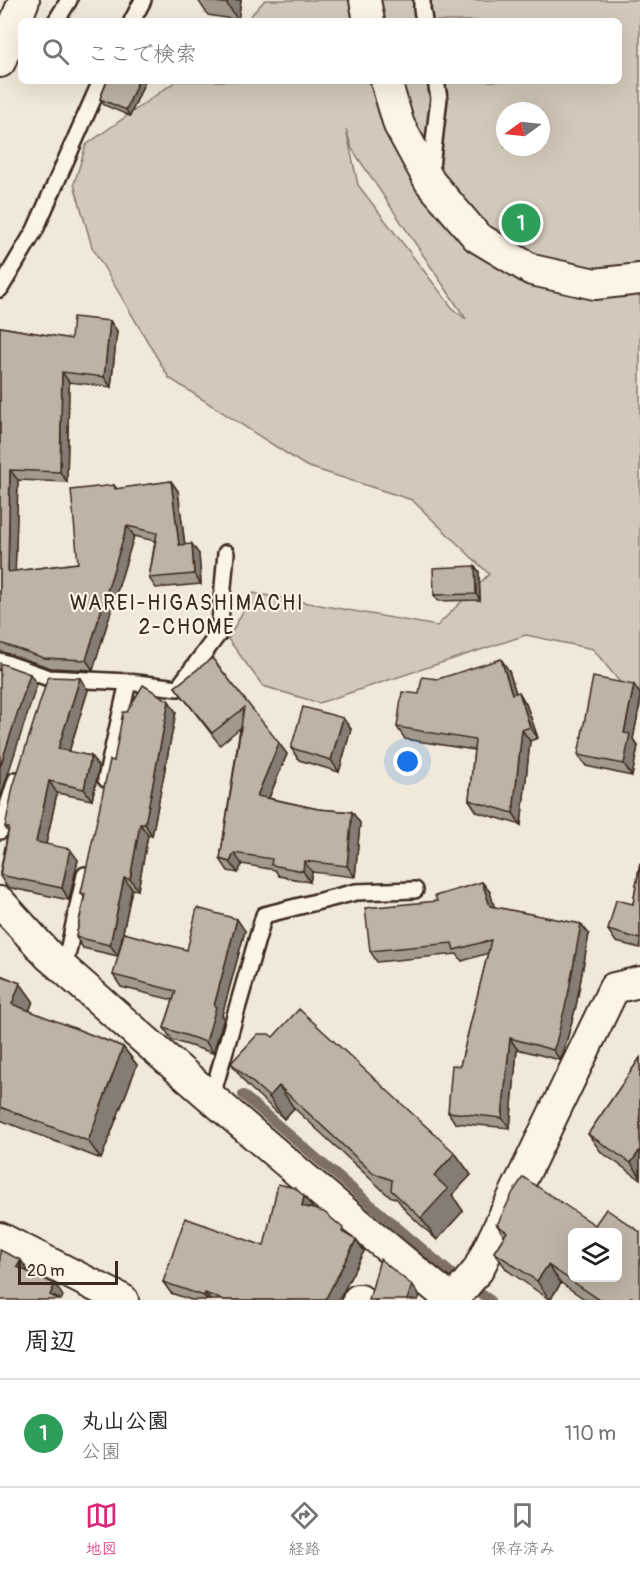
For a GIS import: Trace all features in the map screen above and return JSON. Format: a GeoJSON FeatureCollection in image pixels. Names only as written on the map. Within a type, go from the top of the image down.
{"type":"FeatureCollection","features":[{"type":"Feature","properties":{"kind":"street"},"geometry":{"type":"LineString","coordinates":[[0,62],[24,0]]}},
{"type":"Feature","properties":{"kind":"street"},"geometry":{"type":"LineString","coordinates":[[365,0],[368,18]]}},
{"type":"Feature","properties":{"kind":"street"},"geometry":{"type":"LineString","coordinates":[[387,84],[399,125],[430,182],[477,237],[532,270],[595,284],[640,279]]}},
{"type":"Feature","properties":{"kind":"street"},"geometry":{"type":"LineString","coordinates":[[0,902],[49,956],[359,1225],[452,1300],[478,1270],[614,988],[640,982]]}},
{"type":"Feature","properties":{"kind":"street"},"geometry":{"type":"LineString","coordinates":[[0,1238],[123,1300]]}},
{"type":"Feature","properties":{"kind":"lane"},"geometry":{"type":"LineString","coordinates":[[49,18],[57,0]]}},
{"type":"Feature","properties":{"kind":"lane"},"geometry":{"type":"LineString","coordinates":[[58,18],[69,0]]}},
{"type":"Feature","properties":{"kind":"lane"},"geometry":{"type":"LineString","coordinates":[[134,18],[143,0]]}},
{"type":"Feature","properties":{"kind":"lane"},"geometry":{"type":"LineString","coordinates":[[422,0],[424,18]]}},
{"type":"Feature","properties":{"kind":"lane"},"geometry":{"type":"LineString","coordinates":[[0,290],[35,230],[100,84]]}},
{"type":"Feature","properties":{"kind":"lane"},"geometry":{"type":"LineString","coordinates":[[430,182],[439,99],[436,84]]}},
{"type":"Feature","properties":{"kind":"lane"},"geometry":{"type":"LineString","coordinates":[[0,661],[48,683],[128,682],[178,688],[219,633],[226,553]]}},
{"type":"Feature","properties":{"kind":"lane"},"geometry":{"type":"LineString","coordinates":[[102,796],[128,682]]}},
{"type":"Feature","properties":{"kind":"lane"},"geometry":{"type":"LineString","coordinates":[[0,831],[21,766]]}},
{"type":"Feature","properties":{"kind":"lane"},"geometry":{"type":"LineString","coordinates":[[64,969],[87,865]]}},
{"type":"Feature","properties":{"kind":"lane"},"geometry":{"type":"LineString","coordinates":[[212,1099],[264,915],[356,892],[415,890]]}},
{"type":"Feature","properties":{"kind":"shaded area"},"geometry":{"type":"Polygon","coordinates":[[[265,0],[640,0],[640,707],[593,649],[526,635],[319,703],[263,686],[228,639],[253,593],[437,626],[489,574],[412,500],[306,466],[169,378],[92,247],[74,184],[86,145],[172,84],[622,84],[622,18],[249,18],[265,0]],[[346,129],[358,185],[454,310],[466,319],[352,149],[346,129]]]}},
{"type":"Feature","properties":{"kind":"building"},"geometry":{"type":"Polygon","coordinates":[[[202,0],[228,0],[227,4],[202,0]]]}},
{"type":"Feature","properties":{"kind":"building"},"geometry":{"type":"Polygon","coordinates":[[[106,84],[137,84],[126,110],[100,99],[106,84]]]}},
{"type":"Feature","properties":{"kind":"building"},"geometry":{"type":"Polygon","coordinates":[[[73,317],[110,321],[104,377],[62,372],[60,472],[10,470],[8,572],[78,563],[71,490],[114,485],[115,489],[171,481],[179,545],[192,544],[194,574],[149,578],[157,533],[127,526],[86,660],[44,658],[0,643],[0,327],[71,339],[73,317]]]}},
{"type":"Feature","properties":{"kind":"building"},"geometry":{"type":"Polygon","coordinates":[[[475,566],[476,594],[434,595],[433,568],[475,566]]]}},
{"type":"Feature","properties":{"kind":"building"},"geometry":{"type":"Polygon","coordinates":[[[212,658],[279,743],[257,796],[318,809],[352,812],[347,866],[304,861],[303,871],[271,865],[272,859],[234,853],[230,862],[220,859],[244,708],[212,733],[175,687],[212,658]]]}},
{"type":"Feature","properties":{"kind":"building"},"geometry":{"type":"Polygon","coordinates":[[[501,659],[512,694],[519,692],[530,727],[522,730],[513,813],[469,800],[475,740],[397,727],[402,692],[419,694],[422,677],[438,679],[501,659]]]}},
{"type":"Feature","properties":{"kind":"building"},"geometry":{"type":"Polygon","coordinates":[[[0,663],[30,674],[0,767],[0,663]]]}},
{"type":"Feature","properties":{"kind":"building"},"geometry":{"type":"Polygon","coordinates":[[[48,677],[80,678],[58,749],[91,756],[84,789],[49,781],[36,842],[70,849],[62,888],[0,875],[9,828],[5,827],[13,787],[48,677]]]}},
{"type":"Feature","properties":{"kind":"building"},"geometry":{"type":"Polygon","coordinates":[[[593,677],[634,685],[624,733],[630,734],[624,764],[578,755],[593,677]]]}},
{"type":"Feature","properties":{"kind":"building"},"geometry":{"type":"Polygon","coordinates":[[[143,685],[169,701],[145,824],[140,824],[130,879],[124,878],[110,945],[76,937],[85,894],[81,893],[110,760],[114,761],[123,712],[127,712],[143,685]]]}},
{"type":"Feature","properties":{"kind":"building"},"geometry":{"type":"Polygon","coordinates":[[[303,707],[343,718],[331,760],[291,748],[303,707]]]}},
{"type":"Feature","properties":{"kind":"building"},"geometry":{"type":"Polygon","coordinates":[[[640,863],[640,939],[608,930],[616,900],[633,904],[640,863]]]}},
{"type":"Feature","properties":{"kind":"building"},"geometry":{"type":"Polygon","coordinates":[[[482,882],[490,906],[581,924],[568,995],[553,1050],[510,1038],[502,1118],[448,1112],[452,1065],[460,1066],[491,940],[454,950],[452,943],[370,951],[365,908],[437,901],[435,896],[482,882]]]}},
{"type":"Feature","properties":{"kind":"building"},"geometry":{"type":"Polygon","coordinates":[[[197,908],[237,919],[206,1042],[164,1028],[176,991],[113,975],[124,933],[187,950],[197,908]]]}},
{"type":"Feature","properties":{"kind":"building"},"geometry":{"type":"Polygon","coordinates":[[[0,975],[20,983],[12,1004],[123,1047],[88,1141],[0,1107],[0,975]]]}},
{"type":"Feature","properties":{"kind":"building"},"geometry":{"type":"Polygon","coordinates":[[[299,1009],[455,1153],[434,1176],[448,1189],[421,1218],[391,1190],[392,1180],[373,1173],[279,1086],[269,1097],[231,1063],[258,1034],[269,1034],[273,1037],[299,1009]]]}},
{"type":"Feature","properties":{"kind":"building"},"geometry":{"type":"Polygon","coordinates":[[[640,1058],[640,1150],[631,1163],[588,1134],[640,1058]]]}},
{"type":"Feature","properties":{"kind":"building"},"geometry":{"type":"Polygon","coordinates":[[[523,1177],[595,1225],[606,1209],[640,1232],[640,1300],[631,1297],[628,1300],[600,1300],[573,1282],[622,1282],[622,1228],[568,1228],[568,1278],[548,1265],[537,1281],[494,1252],[507,1232],[497,1225],[523,1177]]]}},
{"type":"Feature","properties":{"kind":"building"},"geometry":{"type":"Polygon","coordinates":[[[278,1184],[295,1188],[304,1196],[302,1206],[324,1212],[343,1228],[342,1232],[356,1240],[325,1300],[223,1300],[163,1282],[185,1218],[264,1246],[278,1184]]]}},
{"type":"Feature","properties":{"kind":"building"},"geometry":{"type":"Polygon","coordinates":[[[0,1250],[21,1260],[17,1267],[55,1284],[50,1295],[60,1300],[0,1300],[0,1250]]]}},
{"type":"Feature","properties":{"kind":"building"},"geometry":{"type":"Polygon","coordinates":[[[380,1259],[412,1285],[407,1300],[369,1300],[380,1259]]]}},
{"type":"Feature","properties":{"kind":"waterway"},"geometry":{"type":"LineString","coordinates":[[243,1095],[452,1274],[490,1300]]}},
{"type":"Feature","properties":{"kind":"place","name":"丸山公園"},"geometry":{"type":"Point","coordinates":[521,223]}},
{"type":"Feature","properties":{"kind":"district","name":"WAREI-HIGASHIMACHI 2-CHOME"},"geometry":{"type":"Point","coordinates":[187,615]}}]}
